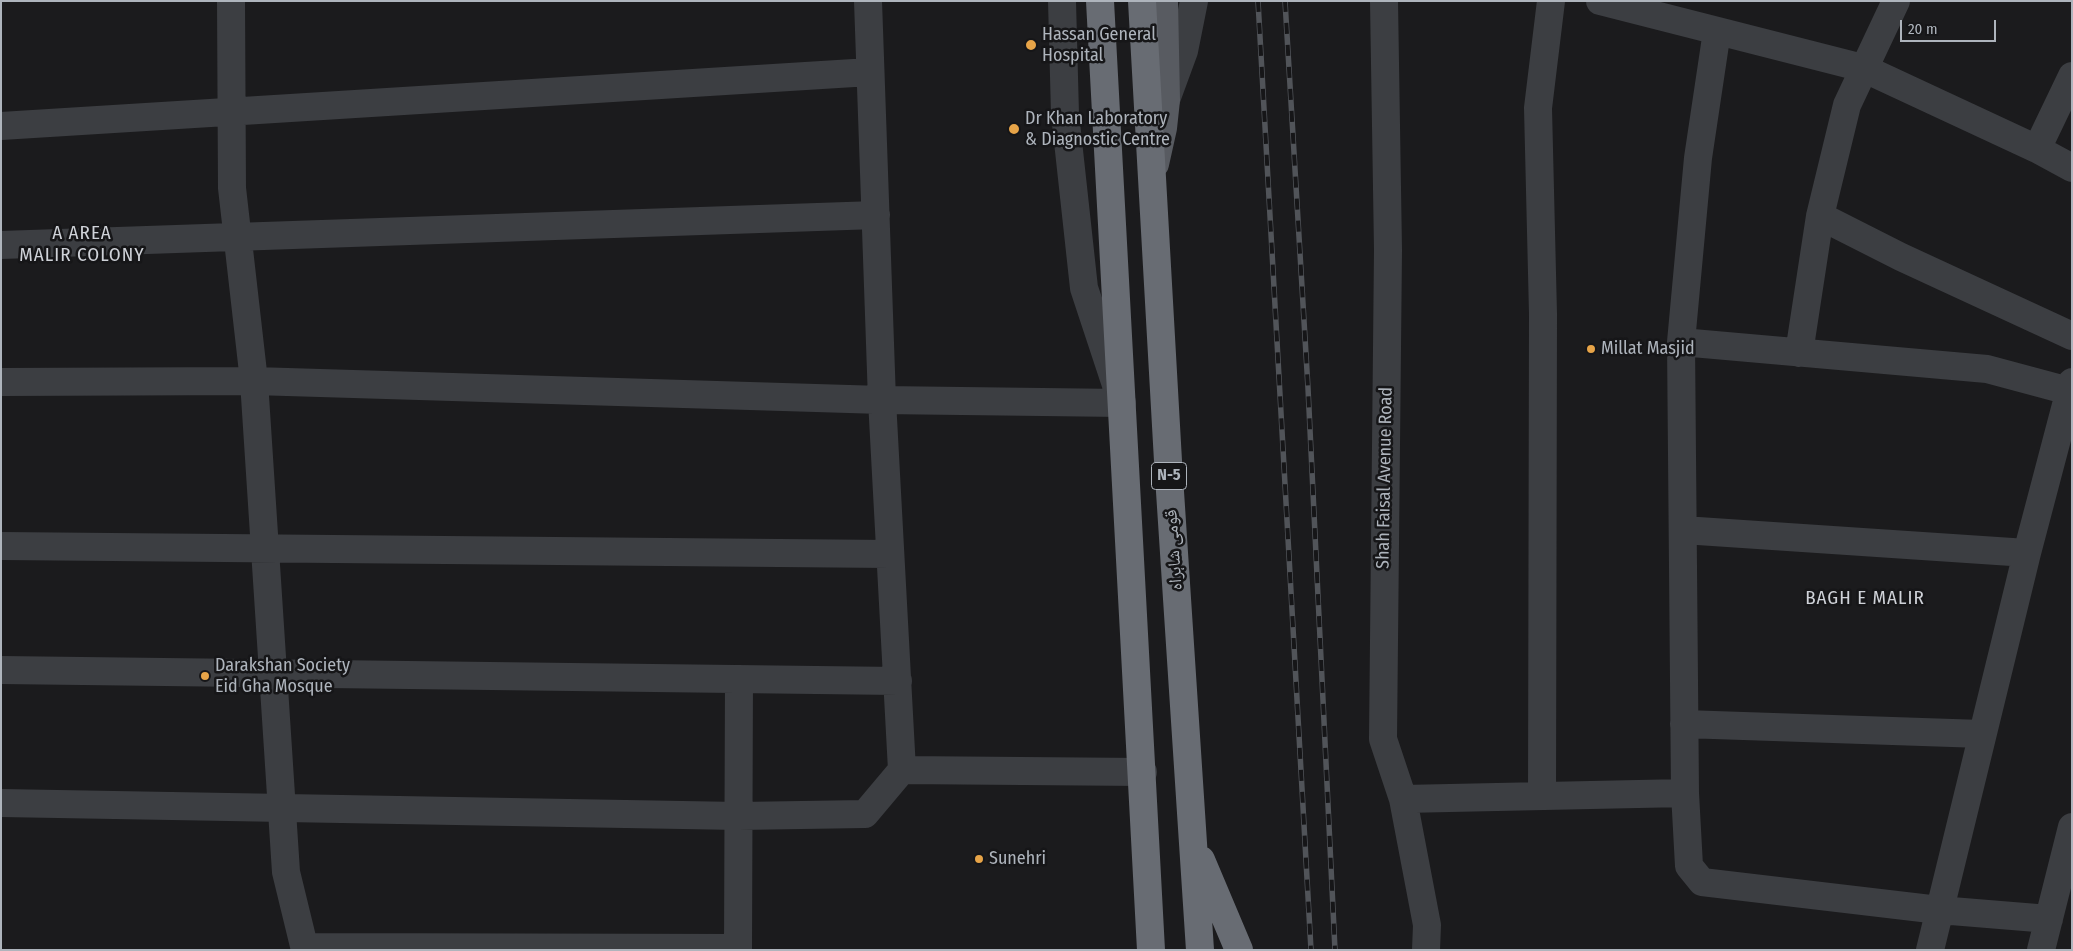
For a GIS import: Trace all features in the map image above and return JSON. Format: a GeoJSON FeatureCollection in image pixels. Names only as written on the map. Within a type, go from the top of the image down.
{"type":"FeatureCollection","features":[{"type":"Feature","properties":{"kind":"highway","name":"N-5"},"geometry":{"type":"LineString","coordinates":[[1100,1],[1143,772],[1151,950]]}},
{"type":"Feature","properties":{"kind":"highway","name":"قومی شاہراہ"},"geometry":{"type":"LineString","coordinates":[[1142,1],[1151,178],[1200,950]]}},
{"type":"Feature","properties":{"kind":"highway"},"geometry":{"type":"LineString","coordinates":[[1193,840],[1239,950]]}},
{"type":"Feature","properties":{"kind":"main road"},"geometry":{"type":"LineString","coordinates":[[1151,178],[1163,128],[1166,100],[1164,1]]}},
{"type":"Feature","properties":{"kind":"street"},"geometry":{"type":"LineString","coordinates":[[231,1],[232,188],[254,381],[286,872],[305,948],[738,949],[739,679]]}},
{"type":"Feature","properties":{"kind":"street"},"geometry":{"type":"LineString","coordinates":[[1,803],[739,816],[865,814],[902,770],[882,400],[868,1]]}},
{"type":"Feature","properties":{"kind":"street"},"geometry":{"type":"LineString","coordinates":[[1,382],[254,381],[882,400],[1122,403],[1084,288],[1065,114],[1062,1]]}},
{"type":"Feature","properties":{"kind":"street"},"geometry":{"type":"LineString","coordinates":[[1166,100],[1184,51],[1194,1]]}},
{"type":"Feature","properties":{"kind":"street","name":"Shah Faisal Avenue Road"},"geometry":{"type":"LineString","coordinates":[[1384,1],[1388,260],[1383,739],[1403,799],[1426,925],[1426,950]]}},
{"type":"Feature","properties":{"kind":"street"},"geometry":{"type":"LineString","coordinates":[[1542,796],[1543,314],[1538,108],[1551,1]]}},
{"type":"Feature","properties":{"kind":"street"},"geometry":{"type":"LineString","coordinates":[[1600,1],[1863,68],[2037,149],[2072,168]]}},
{"type":"Feature","properties":{"kind":"street"},"geometry":{"type":"LineString","coordinates":[[1799,353],[1820,216],[1847,105],[1896,1]]}},
{"type":"Feature","properties":{"kind":"street"},"geometry":{"type":"LineString","coordinates":[[1717,31],[1698,158],[1681,342],[1684,793],[1689,866],[1702,882],[1939,910],[2048,919]]}},
{"type":"Feature","properties":{"kind":"street"},"geometry":{"type":"LineString","coordinates":[[1,126],[870,72]]}},
{"type":"Feature","properties":{"kind":"street"},"geometry":{"type":"LineString","coordinates":[[2037,149],[2072,76]]}},
{"type":"Feature","properties":{"kind":"street"},"geometry":{"type":"LineString","coordinates":[[1,245],[876,215]]}},
{"type":"Feature","properties":{"kind":"street"},"geometry":{"type":"LineString","coordinates":[[1820,216],[1901,257],[2072,336]]}},
{"type":"Feature","properties":{"kind":"street"},"geometry":{"type":"LineString","coordinates":[[1681,342],[1987,369],[2070,386],[1982,734],[1930,950]]}},
{"type":"Feature","properties":{"kind":"street"},"geometry":{"type":"LineString","coordinates":[[1683,530],[2027,553]]}},
{"type":"Feature","properties":{"kind":"street"},"geometry":{"type":"LineString","coordinates":[[1,546],[890,554]]}},
{"type":"Feature","properties":{"kind":"street"},"geometry":{"type":"LineString","coordinates":[[1,670],[898,681]]}},
{"type":"Feature","properties":{"kind":"street"},"geometry":{"type":"LineString","coordinates":[[1684,724],[1982,734]]}},
{"type":"Feature","properties":{"kind":"street"},"geometry":{"type":"LineString","coordinates":[[902,770],[1143,772]]}},
{"type":"Feature","properties":{"kind":"street"},"geometry":{"type":"LineString","coordinates":[[1403,799],[1684,793]]}},
{"type":"Feature","properties":{"kind":"street"},"geometry":{"type":"LineString","coordinates":[[2041,950],[2048,919],[2065,882],[2072,827]]}},
{"type":"Feature","properties":{"kind":"railway"},"geometry":{"type":"LineString","coordinates":[[1258,1],[1311,950]]}},
{"type":"Feature","properties":{"kind":"railway"},"geometry":{"type":"LineString","coordinates":[[1285,1],[1308,388],[1335,950]]}},
{"type":"Feature","properties":{"kind":"place","name":"Hassan General Hospital"},"geometry":{"type":"Point","coordinates":[1031,45]}},
{"type":"Feature","properties":{"kind":"place","name":"Dr Khan Laboratory & Diagnostic Centre"},"geometry":{"type":"Point","coordinates":[1014,129]}},
{"type":"Feature","properties":{"kind":"place","name":"Millat Masjid"},"geometry":{"type":"Point","coordinates":[1591,349]}},
{"type":"Feature","properties":{"kind":"place","name":"Darakshan Society Eid Gha Mosque"},"geometry":{"type":"Point","coordinates":[205,676]}},
{"type":"Feature","properties":{"kind":"place","name":"Sunehri"},"geometry":{"type":"Point","coordinates":[979,859]}},
{"type":"Feature","properties":{"kind":"district","name":"A AREA MALIR COLONY"},"geometry":{"type":"Point","coordinates":[82,245]}},
{"type":"Feature","properties":{"kind":"district","name":"BAGH E MALIR"},"geometry":{"type":"Point","coordinates":[1865,599]}}]}
